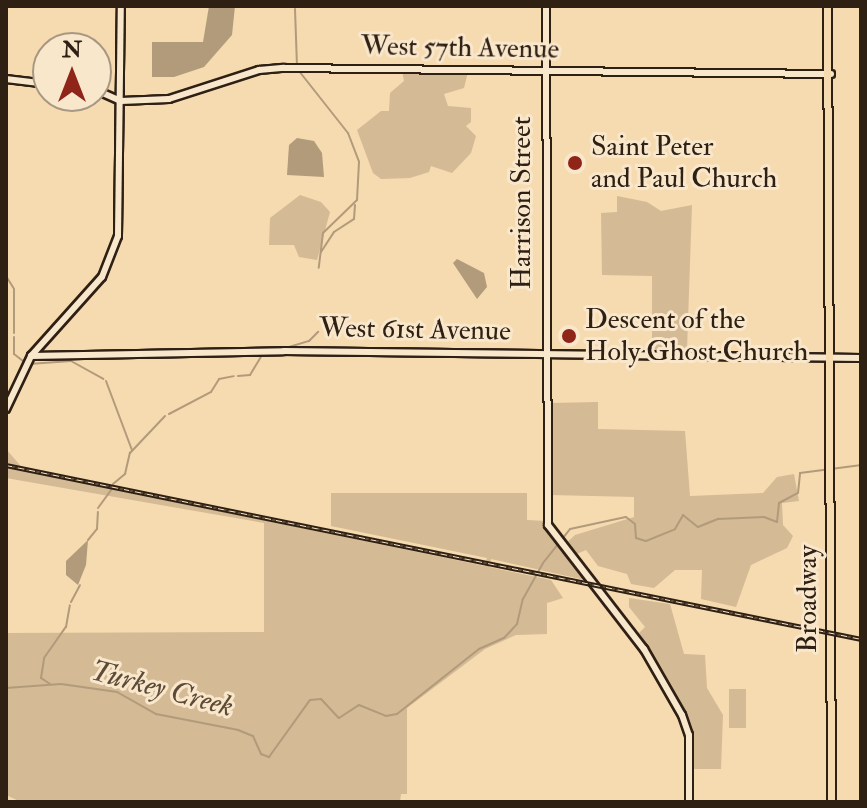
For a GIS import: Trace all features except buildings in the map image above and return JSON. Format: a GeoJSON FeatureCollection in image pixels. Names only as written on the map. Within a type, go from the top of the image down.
{"type":"FeatureCollection","features":[{"type":"Feature","properties":{"kind":"main road","name":"Broadway"},"geometry":{"type":"LineString","coordinates":[[829,6],[831,802]]}},
{"type":"Feature","properties":{"kind":"street"},"geometry":{"type":"LineString","coordinates":[[6,409],[31,356],[102,277],[118,236],[122,200],[121,6]]}},
{"type":"Feature","properties":{"kind":"street","name":"Harrison Street"},"geometry":{"type":"LineString","coordinates":[[546,6],[547,519],[560,544],[636,637],[682,715],[689,735],[689,802]]}},
{"type":"Feature","properties":{"kind":"street","name":"West 57th Avenue"},"geometry":{"type":"LineString","coordinates":[[112,97],[121,101],[184,97],[267,68],[829,74]]}},
{"type":"Feature","properties":{"kind":"street"},"geometry":{"type":"LineString","coordinates":[[6,79],[32,82]]}},
{"type":"Feature","properties":{"kind":"street"},"geometry":{"type":"LineString","coordinates":[[40,345],[47,356]]}},
{"type":"Feature","properties":{"kind":"street","name":"West 61st Avenue"},"geometry":{"type":"LineString","coordinates":[[31,356],[149,351],[861,356]]}},
{"type":"Feature","properties":{"kind":"shaded area"},"geometry":{"type":"Polygon","coordinates":[[[209,6],[235,6],[232,35],[204,67],[174,77],[152,77],[152,42],[203,42],[209,6]]]}},
{"type":"Feature","properties":{"kind":"shaded area"},"geometry":{"type":"Polygon","coordinates":[[[402,71],[468,72],[464,88],[444,94],[448,106],[471,108],[471,122],[466,126],[476,136],[471,153],[452,173],[431,166],[429,172],[410,178],[381,179],[373,173],[357,130],[381,111],[389,111],[390,93],[404,81],[402,71]]]}},
{"type":"Feature","properties":{"kind":"shaded area"},"geometry":{"type":"Polygon","coordinates":[[[297,138],[314,141],[322,153],[324,177],[287,175],[289,145],[297,138]]]}},
{"type":"Feature","properties":{"kind":"shaded area"},"geometry":{"type":"Polygon","coordinates":[[[300,195],[321,202],[330,212],[317,260],[299,257],[294,245],[269,245],[270,218],[300,195]]]}},
{"type":"Feature","properties":{"kind":"shaded area"},"geometry":{"type":"Polygon","coordinates":[[[617,196],[647,202],[661,211],[692,205],[687,350],[652,351],[652,276],[602,275],[601,213],[617,212],[617,196]]]}},
{"type":"Feature","properties":{"kind":"shaded area"},"geometry":{"type":"Polygon","coordinates":[[[457,259],[484,273],[487,287],[477,299],[453,263],[457,259]]]}},
{"type":"Feature","properties":{"kind":"shaded area"},"geometry":{"type":"Polygon","coordinates":[[[598,402],[598,429],[685,431],[690,496],[763,493],[777,477],[794,474],[799,501],[782,503],[783,525],[793,536],[787,548],[751,565],[736,607],[701,599],[702,570],[675,570],[654,588],[631,584],[627,574],[598,566],[586,550],[572,556],[562,547],[575,535],[634,517],[634,497],[551,495],[552,403],[598,402]]]}},
{"type":"Feature","properties":{"kind":"shaded area"},"geometry":{"type":"Polygon","coordinates":[[[6,449],[25,471],[485,566],[487,558],[331,526],[331,493],[527,493],[527,520],[546,521],[551,536],[589,581],[491,559],[489,567],[551,580],[563,598],[547,603],[547,634],[516,635],[485,649],[407,708],[407,794],[401,794],[400,802],[21,802],[6,795],[6,633],[264,632],[264,523],[6,478],[6,449]]]}},
{"type":"Feature","properties":{"kind":"shaded area"},"geometry":{"type":"Polygon","coordinates":[[[88,540],[86,565],[78,585],[66,575],[66,561],[88,540]]]}},
{"type":"Feature","properties":{"kind":"shaded area"},"geometry":{"type":"Polygon","coordinates":[[[629,598],[670,604],[684,654],[705,655],[707,688],[723,715],[721,769],[693,769],[692,729],[639,633],[645,627],[629,607],[629,598]]]}},
{"type":"Feature","properties":{"kind":"shaded area"},"geometry":{"type":"Polygon","coordinates":[[[729,689],[746,689],[746,728],[729,728],[729,689]]]}},
{"type":"Feature","properties":{"kind":"waterway"},"geometry":{"type":"LineString","coordinates":[[295,9],[297,66]]}},
{"type":"Feature","properties":{"kind":"waterway"},"geometry":{"type":"LineString","coordinates":[[299,71],[348,133],[359,162],[357,200],[323,233],[319,268]]}},
{"type":"Feature","properties":{"kind":"waterway"},"geometry":{"type":"LineString","coordinates":[[321,252],[334,232],[354,219],[355,205]]}},
{"type":"Feature","properties":{"kind":"waterway"},"geometry":{"type":"LineString","coordinates":[[6,276],[14,289],[14,333]]}},
{"type":"Feature","properties":{"kind":"waterway"},"geometry":{"type":"LineString","coordinates":[[289,347],[309,341],[318,332]]}},
{"type":"Feature","properties":{"kind":"waterway"},"geometry":{"type":"LineString","coordinates":[[14,337],[14,354],[23,361]]}},
{"type":"Feature","properties":{"kind":"waterway"},"geometry":{"type":"LineString","coordinates":[[238,376],[250,375],[261,357]]}},
{"type":"Feature","properties":{"kind":"waterway"},"geometry":{"type":"LineString","coordinates":[[29,364],[71,361],[103,379]]}},
{"type":"Feature","properties":{"kind":"waterway"},"geometry":{"type":"LineString","coordinates":[[169,414],[211,392],[219,379],[234,376]]}},
{"type":"Feature","properties":{"kind":"waterway"},"geometry":{"type":"LineString","coordinates":[[106,381],[132,450]]}},
{"type":"Feature","properties":{"kind":"waterway"},"geometry":{"type":"LineString","coordinates":[[113,484],[125,474],[130,453],[165,416]]}},
{"type":"Feature","properties":{"kind":"waterway","name":"Turkey Creek"},"geometry":{"type":"LineString","coordinates":[[6,688],[61,684],[117,692],[156,714],[238,730],[253,736],[261,754],[269,757],[310,700],[321,699],[339,718],[359,705],[386,716],[397,714],[479,649],[504,638],[517,624],[523,599],[543,563],[570,529],[626,517],[635,524],[636,538],[646,541],[675,529],[683,515],[698,527],[718,519],[764,517],[777,522],[779,503],[798,493],[800,473],[861,465]]}},
{"type":"Feature","properties":{"kind":"waterway"},"geometry":{"type":"LineString","coordinates":[[98,508],[112,489]]}},
{"type":"Feature","properties":{"kind":"waterway"},"geometry":{"type":"LineString","coordinates":[[88,540],[97,529],[98,512]]}},
{"type":"Feature","properties":{"kind":"waterway"},"geometry":{"type":"LineString","coordinates":[[71,602],[80,585]]}},
{"type":"Feature","properties":{"kind":"waterway"},"geometry":{"type":"LineString","coordinates":[[50,684],[41,678],[44,658],[66,627],[70,605]]}},
{"type":"Feature","properties":{"kind":"railway"},"geometry":{"type":"LineString","coordinates":[[6,465],[861,639]]}},
{"type":"Feature","properties":{"kind":"place","name":"Saint Peter and Paul Church"},"geometry":{"type":"Point","coordinates":[575,163]}},
{"type":"Feature","properties":{"kind":"place","name":"Descent of the Holy Ghost Church"},"geometry":{"type":"Point","coordinates":[569,336]}}]}
